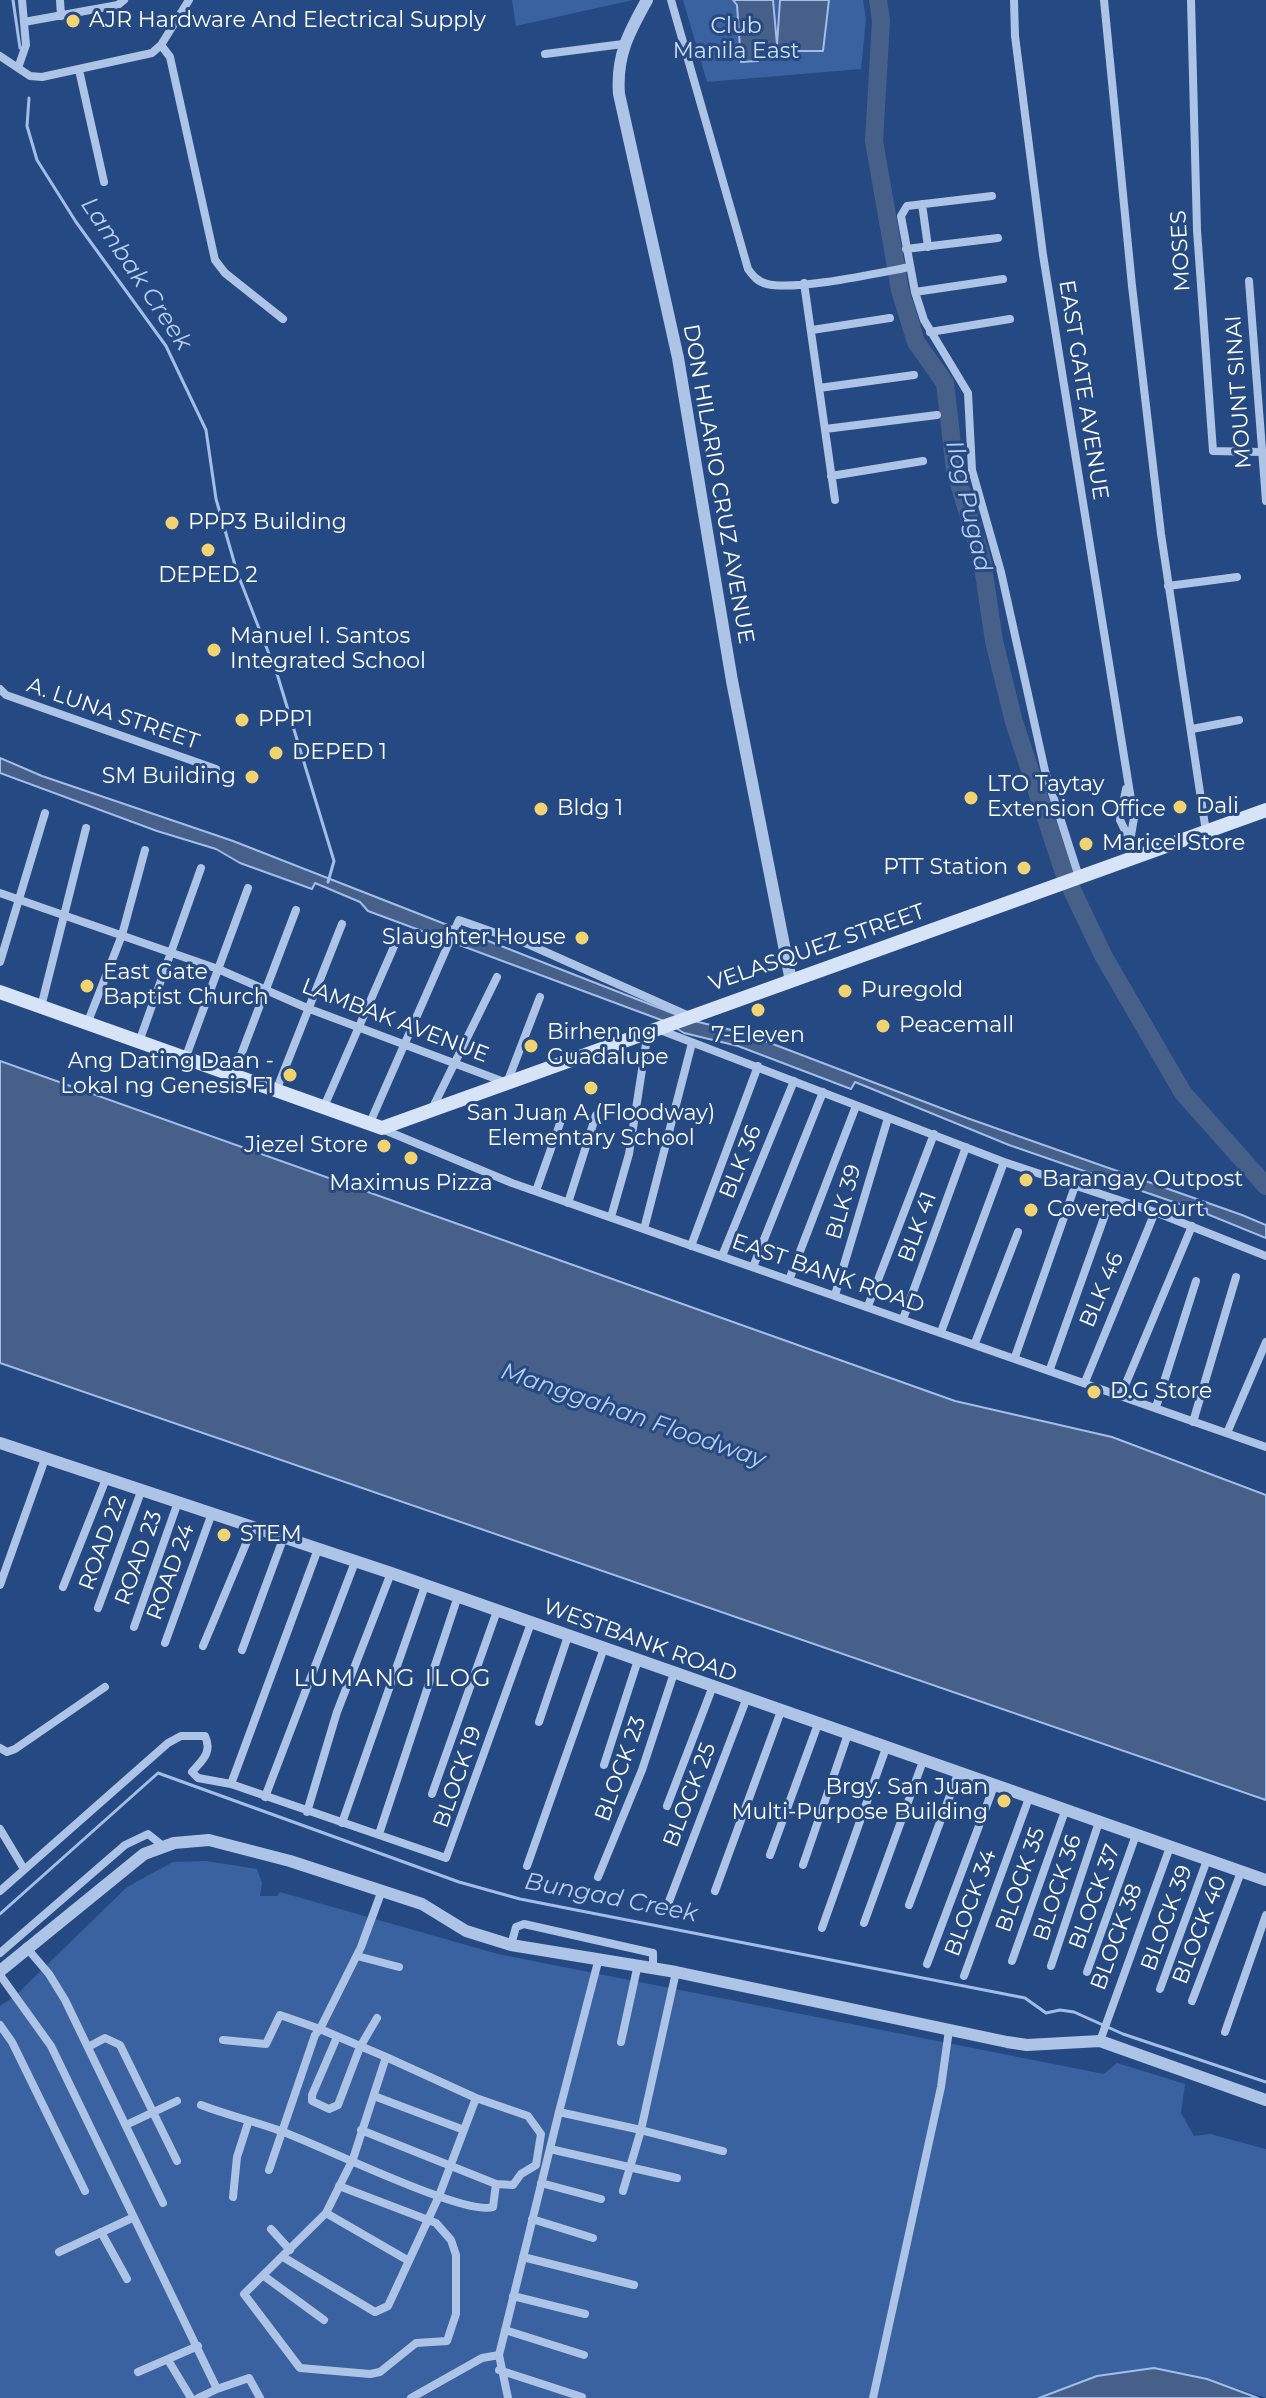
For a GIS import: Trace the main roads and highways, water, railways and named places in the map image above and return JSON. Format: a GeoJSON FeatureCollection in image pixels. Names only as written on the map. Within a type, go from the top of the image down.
{"type":"FeatureCollection","features":[{"type":"Feature","properties":{"kind":"main road","name":"VELASQUEZ STREET"},"geometry":{"type":"LineString","coordinates":[[0,992],[375,1127],[431,1111],[1266,810]]}},
{"type":"Feature","properties":{"kind":"water"},"geometry":{"type":"Polygon","coordinates":[[[733,0],[773,0],[777,45],[780,0],[829,0],[823,51],[759,51],[758,61],[741,62],[737,5],[733,0]]]}},
{"type":"Feature","properties":{"kind":"water"},"geometry":{"type":"Polygon","coordinates":[[[0,758],[42,776],[233,841],[690,1020],[744,1033],[967,1118],[1242,1215],[1266,1225],[1266,1238],[1207,1214],[1207,1209],[1191,1203],[1188,1207],[1009,1145],[855,1082],[851,1089],[738,1046],[684,1033],[664,1021],[368,911],[360,902],[315,883],[312,889],[240,863],[216,849],[157,831],[0,773],[0,758]]]}},
{"type":"Feature","properties":{"kind":"water","name":"Manggahan Floodway"},"geometry":{"type":"Polygon","coordinates":[[[0,1061],[955,1401],[1112,1437],[1266,1495],[1266,1800],[0,1363],[0,1061]]]}},
{"type":"Feature","properties":{"kind":"water"},"geometry":{"type":"Polygon","coordinates":[[[1154,2368],[1207,2379],[1258,2398],[1039,2398],[1097,2376],[1154,2368]]]}},
{"type":"Feature","properties":{"kind":"waterway","name":"Lambak Creek"},"geometry":{"type":"LineString","coordinates":[[13,0],[20,48]]}},
{"type":"Feature","properties":{"kind":"waterway","name":"Ilog Pugad"},"geometry":{"type":"LineString","coordinates":[[878,0],[881,20],[874,141],[900,290],[916,342],[945,383],[955,470],[982,560],[994,641],[1014,722],[1064,873]]}},
{"type":"Feature","properties":{"kind":"waterway","name":"Lambak Creek"},"geometry":{"type":"LineString","coordinates":[[29,98],[27,126],[37,160],[76,222],[166,346],[206,430],[216,499],[237,572],[278,677],[334,861],[328,882]]}},
{"type":"Feature","properties":{"kind":"waterway","name":"Ilog Pugad"},"geometry":{"type":"LineString","coordinates":[[1072,890],[1104,957],[1183,1093],[1266,1186]]}},
{"type":"Feature","properties":{"kind":"waterway","name":"Bungad Creek"},"geometry":{"type":"LineString","coordinates":[[0,1914],[158,1773],[459,1882],[520,1899],[1025,1998],[1046,2013],[1060,2010],[1074,2012],[1123,2034],[1266,2082]]}},
{"type":"Feature","properties":{"kind":"place","name":"AJR Hardware And Electrical Supply"},"geometry":{"type":"Point","coordinates":[73,21]}},
{"type":"Feature","properties":{"kind":"place","name":"PPP3 Building"},"geometry":{"type":"Point","coordinates":[172,523]}},
{"type":"Feature","properties":{"kind":"place","name":"DEPED 2"},"geometry":{"type":"Point","coordinates":[208,550]}},
{"type":"Feature","properties":{"kind":"place","name":"Manuel I. Santos Integrated School"},"geometry":{"type":"Point","coordinates":[214,650]}},
{"type":"Feature","properties":{"kind":"place","name":"PPP1"},"geometry":{"type":"Point","coordinates":[242,720]}},
{"type":"Feature","properties":{"kind":"place","name":"DEPED 1"},"geometry":{"type":"Point","coordinates":[276,753]}},
{"type":"Feature","properties":{"kind":"place","name":"SM Building"},"geometry":{"type":"Point","coordinates":[252,777]}},
{"type":"Feature","properties":{"kind":"place","name":"LTO Taytay Extension Office"},"geometry":{"type":"Point","coordinates":[971,798]}},
{"type":"Feature","properties":{"kind":"place","name":"Dali"},"geometry":{"type":"Point","coordinates":[1180,807]}},
{"type":"Feature","properties":{"kind":"place","name":"Bldg 1"},"geometry":{"type":"Point","coordinates":[541,809]}},
{"type":"Feature","properties":{"kind":"place","name":"Maricel Store"},"geometry":{"type":"Point","coordinates":[1086,844]}},
{"type":"Feature","properties":{"kind":"place","name":"PTT Station"},"geometry":{"type":"Point","coordinates":[1024,868]}},
{"type":"Feature","properties":{"kind":"place","name":"Slaughter House"},"geometry":{"type":"Point","coordinates":[582,938]}},
{"type":"Feature","properties":{"kind":"place","name":"East Gate Baptist Church"},"geometry":{"type":"Point","coordinates":[87,986]}},
{"type":"Feature","properties":{"kind":"place","name":"Puregold"},"geometry":{"type":"Point","coordinates":[845,991]}},
{"type":"Feature","properties":{"kind":"place","name":"7-Eleven"},"geometry":{"type":"Point","coordinates":[758,1010]}},
{"type":"Feature","properties":{"kind":"place","name":"Peacemall"},"geometry":{"type":"Point","coordinates":[883,1026]}},
{"type":"Feature","properties":{"kind":"place","name":"Birhen ng Guadalupe"},"geometry":{"type":"Point","coordinates":[531,1046]}},
{"type":"Feature","properties":{"kind":"place","name":"Ang Dating Daan - Lokal ng Genesis F1"},"geometry":{"type":"Point","coordinates":[290,1075]}},
{"type":"Feature","properties":{"kind":"place","name":"San Juan A (Floodway) Elementary School"},"geometry":{"type":"Point","coordinates":[591,1088]}},
{"type":"Feature","properties":{"kind":"place","name":"Jiezel Store"},"geometry":{"type":"Point","coordinates":[384,1146]}},
{"type":"Feature","properties":{"kind":"place","name":"Maximus Pizza"},"geometry":{"type":"Point","coordinates":[411,1158]}},
{"type":"Feature","properties":{"kind":"place","name":"Barangay Outpost"},"geometry":{"type":"Point","coordinates":[1026,1180]}},
{"type":"Feature","properties":{"kind":"place","name":"Covered Court"},"geometry":{"type":"Point","coordinates":[1031,1210]}},
{"type":"Feature","properties":{"kind":"place","name":"D.G Store"},"geometry":{"type":"Point","coordinates":[1094,1392]}},
{"type":"Feature","properties":{"kind":"place","name":"STEM"},"geometry":{"type":"Point","coordinates":[224,1535]}},
{"type":"Feature","properties":{"kind":"place","name":"Brgy. San Juan Multi-Purpose Building"},"geometry":{"type":"Point","coordinates":[1004,1801]}},
{"type":"Feature","properties":{"kind":"district","name":"LUMANG ILOG"},"geometry":{"type":"Point","coordinates":[393,1679]}},
{"type":"Feature","properties":{"kind":"park label","name":"Club Manila East"},"geometry":{"type":"Point","coordinates":[736,40]}}]}
